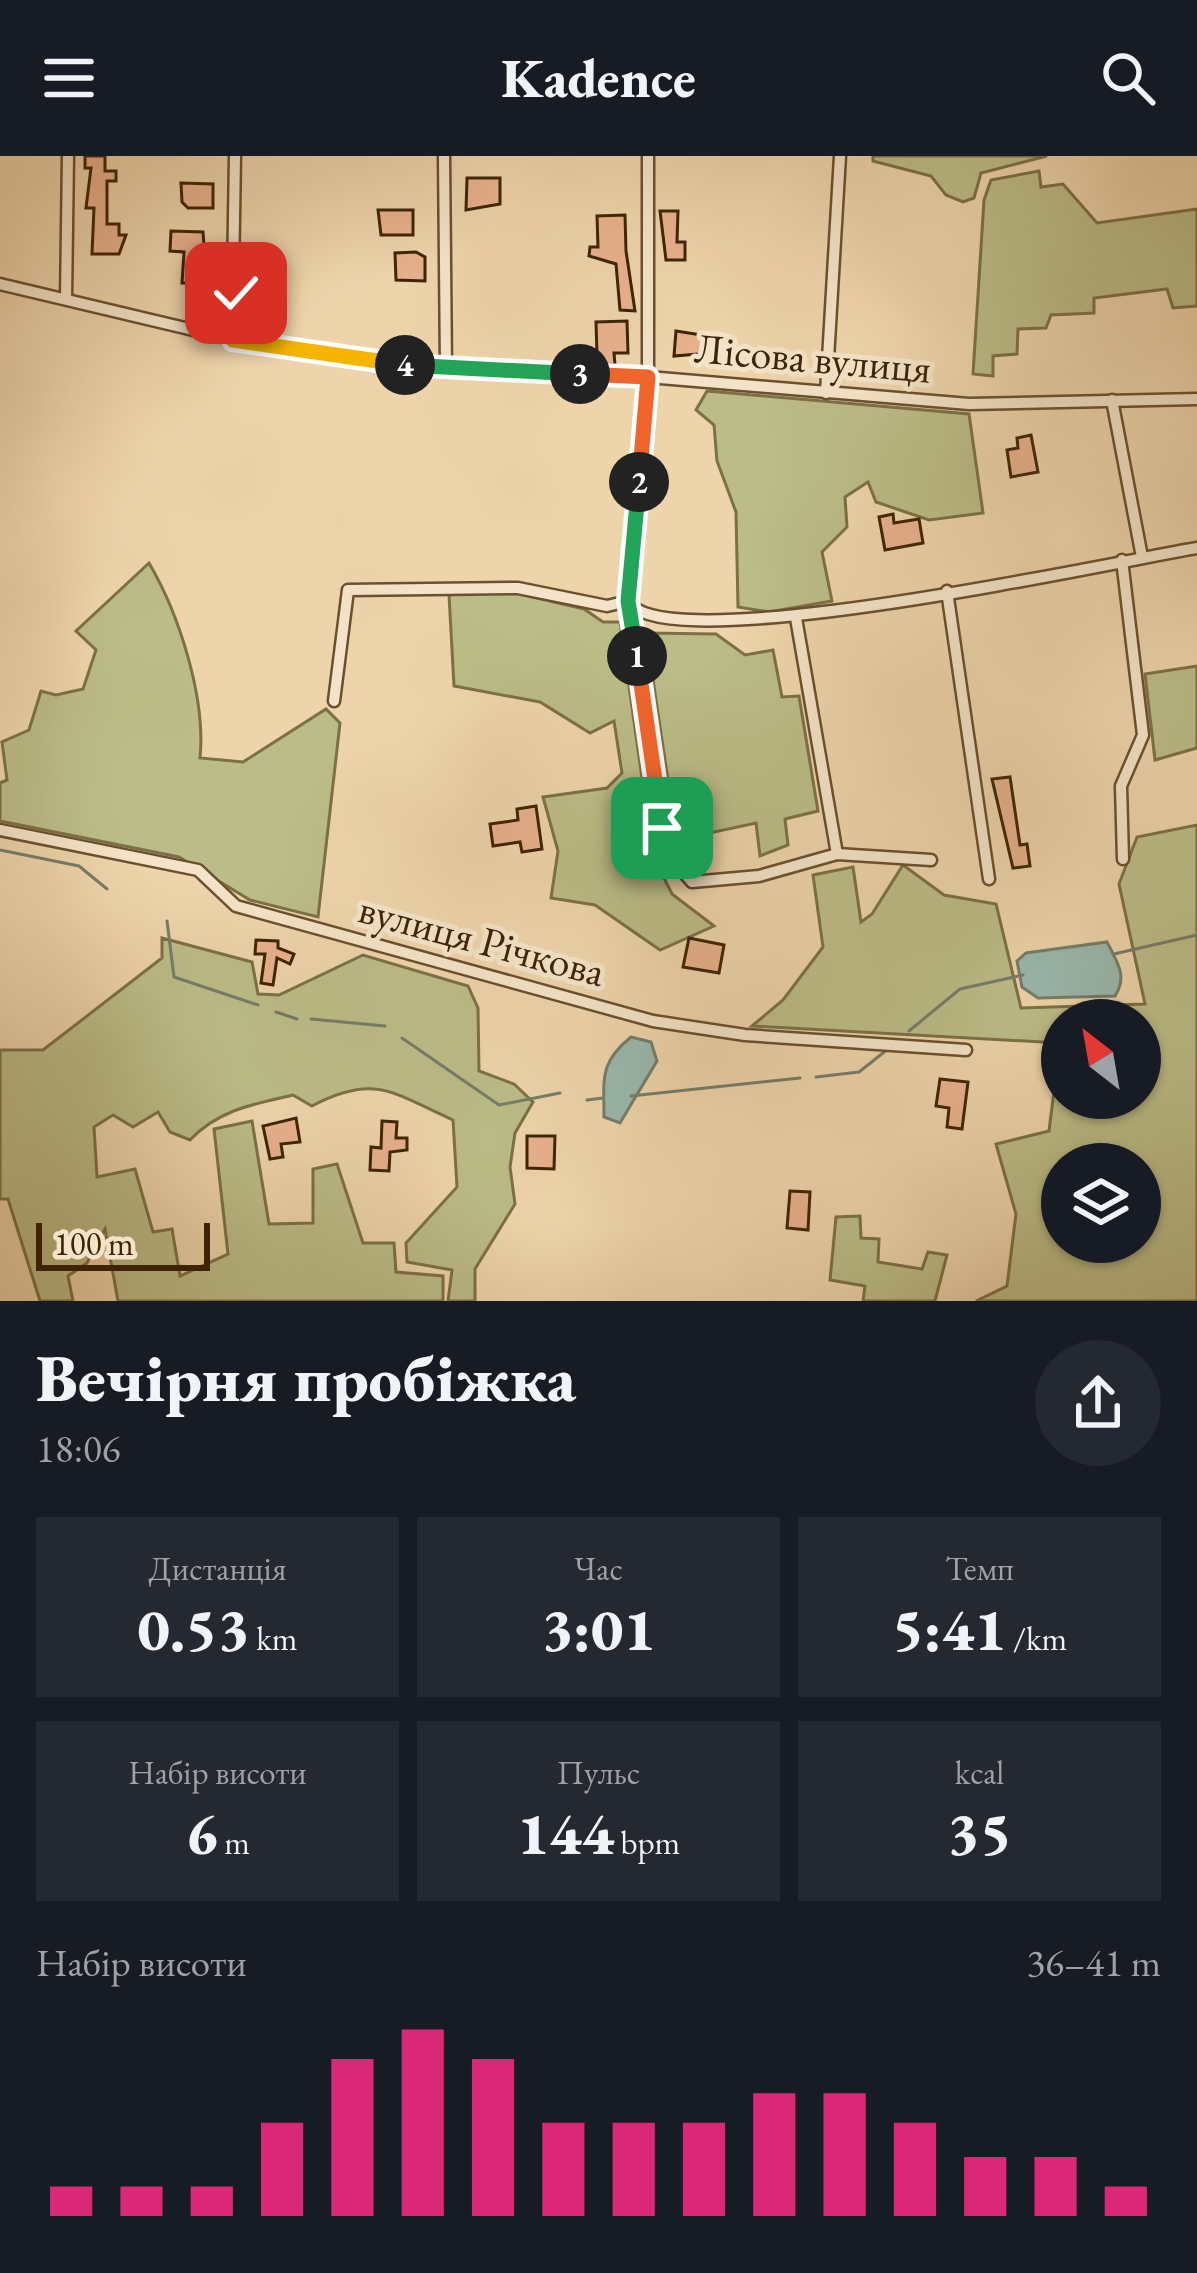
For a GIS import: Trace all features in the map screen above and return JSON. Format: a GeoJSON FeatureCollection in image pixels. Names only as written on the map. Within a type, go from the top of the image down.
{"type":"FeatureCollection","features":[{"type":"Feature","properties":{"kind":"street"},"geometry":{"type":"LineString","coordinates":[[66,299],[68,156]]}},
{"type":"Feature","properties":{"kind":"street"},"geometry":{"type":"LineString","coordinates":[[232,339],[235,156]]}},
{"type":"Feature","properties":{"kind":"street"},"geometry":{"type":"LineString","coordinates":[[444,156],[446,368]]}},
{"type":"Feature","properties":{"kind":"street"},"geometry":{"type":"LineString","coordinates":[[648,156],[648,377],[629,604],[666,853],[692,882],[759,876],[837,854],[931,860]]}},
{"type":"Feature","properties":{"kind":"street"},"geometry":{"type":"LineString","coordinates":[[826,393],[840,156]]}},
{"type":"Feature","properties":{"kind":"street","name":"Лісова вулиця"},"geometry":{"type":"LineString","coordinates":[[0,284],[232,339],[356,362],[648,377],[969,404],[1197,399]]}},
{"type":"Feature","properties":{"kind":"street"},"geometry":{"type":"LineString","coordinates":[[1112,400],[1142,556]]}},
{"type":"Feature","properties":{"kind":"street"},"geometry":{"type":"LineString","coordinates":[[334,701],[348,590],[518,588],[607,606],[629,604],[644,618],[685,624],[796,618],[1197,548]]}},
{"type":"Feature","properties":{"kind":"street"},"geometry":{"type":"LineString","coordinates":[[1123,560],[1143,735],[1121,786],[1123,859]]}},
{"type":"Feature","properties":{"kind":"street"},"geometry":{"type":"LineString","coordinates":[[947,591],[989,879]]}},
{"type":"Feature","properties":{"kind":"street"},"geometry":{"type":"LineString","coordinates":[[796,618],[837,854]]}},
{"type":"Feature","properties":{"kind":"street","name":"вулиця Річкова"},"geometry":{"type":"LineString","coordinates":[[0,830],[198,870],[236,906],[653,1021],[745,1035],[966,1050]]}},
{"type":"Feature","properties":{"kind":"green space"},"geometry":{"type":"Polygon","coordinates":[[[873,156],[1047,156],[981,173],[974,198],[963,202],[946,195],[931,176],[873,161],[873,156]]]}},
{"type":"Feature","properties":{"kind":"green space"},"geometry":{"type":"Polygon","coordinates":[[[1039,171],[1041,187],[1063,184],[1097,223],[1197,209],[1197,306],[1173,308],[1167,289],[1094,298],[1094,313],[1051,315],[1046,328],[1018,329],[1017,354],[993,356],[993,376],[973,374],[984,200],[991,180],[1039,171]]]}},
{"type":"Feature","properties":{"kind":"green space"},"geometry":{"type":"Polygon","coordinates":[[[707,391],[969,414],[983,513],[929,520],[876,502],[868,482],[845,497],[847,527],[822,552],[832,601],[769,612],[738,607],[736,512],[717,461],[714,425],[696,410],[707,391]]]}},
{"type":"Feature","properties":{"kind":"green space"},"geometry":{"type":"Polygon","coordinates":[[[149,563],[188,657],[199,709],[200,758],[243,762],[326,709],[340,723],[318,917],[250,900],[179,857],[0,821],[0,783],[7,780],[2,742],[29,730],[41,691],[56,695],[83,689],[96,650],[76,631],[149,563]]]}},
{"type":"Feature","properties":{"kind":"green space"},"geometry":{"type":"Polygon","coordinates":[[[499,589],[584,609],[603,622],[620,622],[653,856],[672,894],[714,926],[660,950],[595,905],[551,898],[558,851],[543,797],[607,788],[622,773],[614,721],[590,733],[540,702],[454,686],[449,595],[499,589]]]}},
{"type":"Feature","properties":{"kind":"green space"},"geometry":{"type":"Polygon","coordinates":[[[646,633],[716,634],[745,655],[773,650],[782,697],[799,696],[818,811],[785,819],[788,845],[760,856],[756,823],[677,840],[646,633]]]}},
{"type":"Feature","properties":{"kind":"green space"},"geometry":{"type":"Polygon","coordinates":[[[1197,666],[1197,748],[1155,760],[1145,674],[1197,666]]]}},
{"type":"Feature","properties":{"kind":"green space"},"geometry":{"type":"Polygon","coordinates":[[[1197,825],[1197,1301],[976,1301],[1007,1286],[1016,1214],[996,1144],[1049,1131],[1050,1119],[1161,1119],[1161,999],[1144,999],[1119,884],[1137,837],[1197,825]]]}},
{"type":"Feature","properties":{"kind":"green space"},"geometry":{"type":"Polygon","coordinates":[[[903,865],[944,895],[996,904],[1021,1008],[1041,1007],[1041,1042],[752,1026],[783,1000],[823,947],[813,875],[853,867],[861,922],[872,914],[903,865]]]}},
{"type":"Feature","properties":{"kind":"green space"},"geometry":{"type":"Polygon","coordinates":[[[162,938],[252,962],[258,994],[279,995],[363,955],[468,986],[478,1008],[479,1071],[514,1084],[533,1102],[515,1133],[510,1167],[515,1204],[475,1269],[475,1301],[448,1301],[452,1270],[407,1262],[406,1243],[457,1187],[453,1120],[399,1095],[368,1089],[352,1090],[312,1106],[293,1095],[251,1105],[212,1122],[190,1140],[170,1132],[158,1112],[133,1127],[113,1115],[94,1127],[97,1177],[135,1169],[153,1232],[172,1229],[180,1276],[228,1254],[214,1129],[252,1121],[269,1224],[313,1223],[313,1169],[337,1164],[363,1243],[394,1243],[396,1272],[443,1276],[443,1301],[118,1301],[105,1229],[87,1263],[68,1276],[73,1301],[40,1301],[8,1199],[0,1199],[0,1050],[43,1050],[162,958],[162,938]]]}},
{"type":"Feature","properties":{"kind":"green space"},"geometry":{"type":"Polygon","coordinates":[[[860,1216],[861,1238],[879,1239],[878,1262],[922,1269],[928,1252],[947,1255],[935,1301],[863,1301],[865,1286],[830,1280],[836,1217],[860,1216]]]}},
{"type":"Feature","properties":{"kind":"water"},"geometry":{"type":"Polygon","coordinates":[[[1107,942],[1121,975],[1115,996],[1038,998],[1022,987],[1017,961],[1026,953],[1107,942]]]}},
{"type":"Feature","properties":{"kind":"water"},"geometry":{"type":"Polygon","coordinates":[[[631,1037],[651,1042],[657,1061],[620,1123],[604,1117],[604,1081],[608,1063],[631,1037]]]}},
{"type":"Feature","properties":{"kind":"building"},"geometry":{"type":"Polygon","coordinates":[[[85,156],[105,156],[105,171],[116,171],[116,181],[107,181],[107,224],[119,224],[119,235],[126,235],[119,254],[92,254],[94,208],[86,208],[91,168],[85,168],[85,156]]]}},
{"type":"Feature","properties":{"kind":"building"},"geometry":{"type":"Polygon","coordinates":[[[467,178],[500,178],[500,204],[466,210],[467,178]]]}},
{"type":"Feature","properties":{"kind":"building"},"geometry":{"type":"Polygon","coordinates":[[[181,183],[213,184],[213,208],[188,208],[182,202],[181,183]]]}},
{"type":"Feature","properties":{"kind":"building"},"geometry":{"type":"Polygon","coordinates":[[[378,210],[413,210],[413,235],[381,235],[378,210]]]}},
{"type":"Feature","properties":{"kind":"building"},"geometry":{"type":"Polygon","coordinates":[[[660,211],[678,211],[677,242],[685,242],[685,260],[666,260],[660,211]]]}},
{"type":"Feature","properties":{"kind":"building"},"geometry":{"type":"Polygon","coordinates":[[[625,215],[635,311],[620,310],[616,264],[589,256],[590,247],[598,247],[597,216],[625,215]]]}},
{"type":"Feature","properties":{"kind":"building"},"geometry":{"type":"Polygon","coordinates":[[[171,231],[203,232],[208,296],[192,295],[192,283],[182,283],[184,252],[170,251],[171,231]]]}},
{"type":"Feature","properties":{"kind":"building"},"geometry":{"type":"Polygon","coordinates":[[[416,252],[425,257],[425,281],[396,280],[395,253],[416,252]]]}},
{"type":"Feature","properties":{"kind":"building"},"geometry":{"type":"Polygon","coordinates":[[[627,321],[628,353],[614,353],[615,365],[585,364],[585,355],[597,355],[596,322],[627,321]]]}},
{"type":"Feature","properties":{"kind":"building"},"geometry":{"type":"Polygon","coordinates":[[[676,331],[708,336],[711,353],[674,356],[676,331]]]}},
{"type":"Feature","properties":{"kind":"building"},"geometry":{"type":"Polygon","coordinates":[[[1031,435],[1038,472],[1011,477],[1007,450],[1018,448],[1017,438],[1031,435]]]}},
{"type":"Feature","properties":{"kind":"building"},"geometry":{"type":"Polygon","coordinates":[[[893,514],[894,523],[919,519],[923,543],[885,550],[879,517],[893,514]]]}},
{"type":"Feature","properties":{"kind":"building"},"geometry":{"type":"Polygon","coordinates":[[[1010,777],[1020,845],[1027,844],[1030,866],[1013,868],[992,779],[1010,777]]]}},
{"type":"Feature","properties":{"kind":"building"},"geometry":{"type":"Polygon","coordinates":[[[536,806],[542,849],[522,852],[520,842],[493,846],[490,824],[518,820],[517,809],[536,806]]]}},
{"type":"Feature","properties":{"kind":"building"},"geometry":{"type":"Polygon","coordinates":[[[689,938],[724,945],[719,973],[683,967],[689,938]]]}},
{"type":"Feature","properties":{"kind":"building"},"geometry":{"type":"Polygon","coordinates":[[[256,940],[278,941],[278,948],[294,954],[290,964],[277,958],[273,985],[261,983],[265,954],[255,954],[256,940]]]}},
{"type":"Feature","properties":{"kind":"building"},"geometry":{"type":"Polygon","coordinates":[[[940,1079],[968,1082],[962,1129],[947,1127],[949,1108],[936,1106],[940,1079]]]}},
{"type":"Feature","properties":{"kind":"building"},"geometry":{"type":"Polygon","coordinates":[[[296,1118],[300,1142],[281,1144],[283,1157],[270,1159],[263,1126],[296,1118]]]}},
{"type":"Feature","properties":{"kind":"building"},"geometry":{"type":"Polygon","coordinates":[[[382,1121],[397,1122],[396,1138],[407,1138],[407,1150],[390,1152],[389,1171],[370,1170],[371,1147],[381,1148],[382,1121]]]}},
{"type":"Feature","properties":{"kind":"building"},"geometry":{"type":"Polygon","coordinates":[[[527,1136],[555,1136],[554,1169],[527,1168],[527,1136]]]}},
{"type":"Feature","properties":{"kind":"building"},"geometry":{"type":"Polygon","coordinates":[[[790,1191],[810,1192],[808,1230],[787,1228],[790,1191]]]}},
{"type":"Feature","properties":{"kind":"waterway"},"geometry":{"type":"LineString","coordinates":[[0,850],[79,866],[107,889]]}},
{"type":"Feature","properties":{"kind":"waterway"},"geometry":{"type":"LineString","coordinates":[[167,921],[174,977],[258,1005]]}},
{"type":"Feature","properties":{"kind":"waterway"},"geometry":{"type":"LineString","coordinates":[[1114,954],[1197,935]]}},
{"type":"Feature","properties":{"kind":"waterway"},"geometry":{"type":"LineString","coordinates":[[909,1031],[960,989],[1023,975]]}},
{"type":"Feature","properties":{"kind":"waterway"},"geometry":{"type":"LineString","coordinates":[[276,1012],[297,1019]]}},
{"type":"Feature","properties":{"kind":"waterway"},"geometry":{"type":"LineString","coordinates":[[311,1019],[385,1026]]}},
{"type":"Feature","properties":{"kind":"waterway"},"geometry":{"type":"LineString","coordinates":[[402,1038],[499,1105],[560,1093]]}},
{"type":"Feature","properties":{"kind":"waterway"},"geometry":{"type":"LineString","coordinates":[[816,1077],[859,1072],[888,1049]]}},
{"type":"Feature","properties":{"kind":"waterway"},"geometry":{"type":"LineString","coordinates":[[631,1096],[800,1078]]}},
{"type":"Feature","properties":{"kind":"waterway"},"geometry":{"type":"LineString","coordinates":[[587,1100],[603,1098]]}},
{"type":"Feature","properties":{"kind":"route"},"geometry":{"type":"LineString","coordinates":[[236,293],[232,339],[286,352],[356,362],[648,377],[628,601],[662,828]]}}]}
